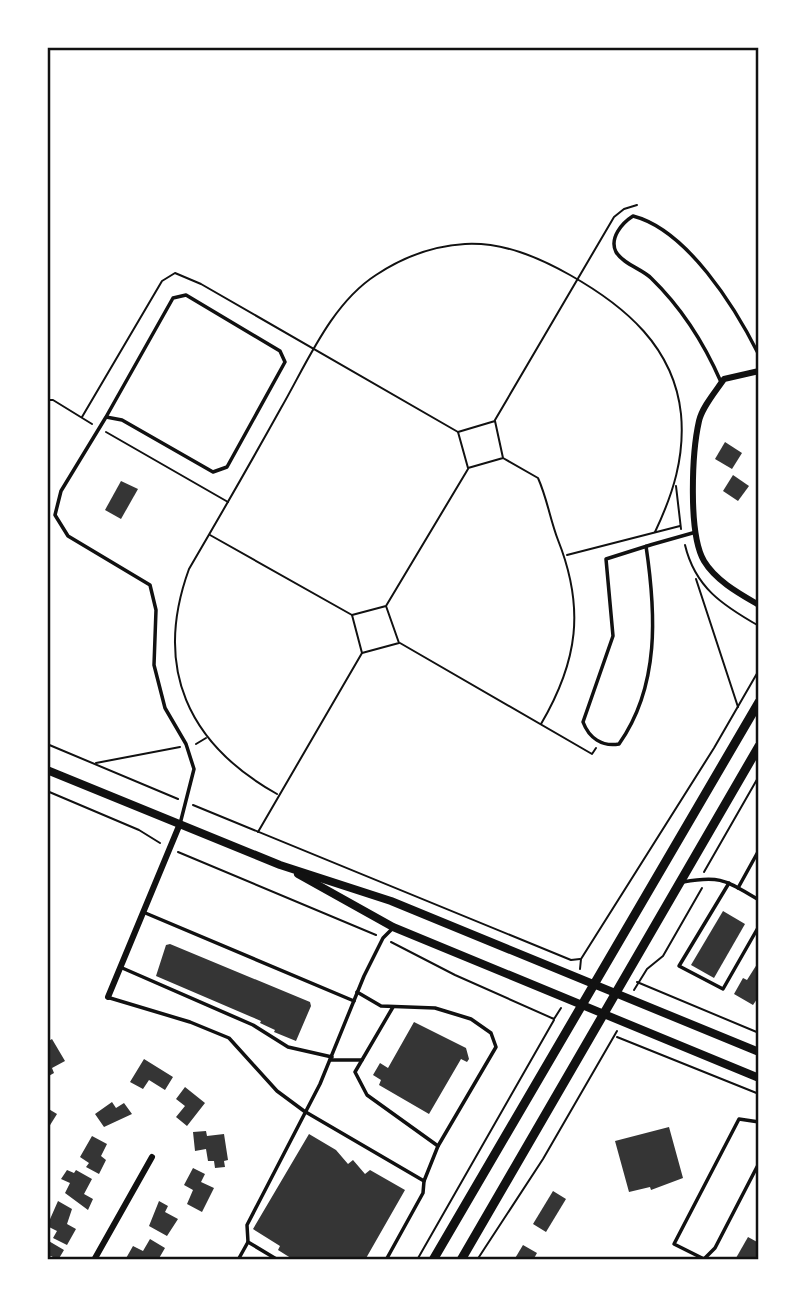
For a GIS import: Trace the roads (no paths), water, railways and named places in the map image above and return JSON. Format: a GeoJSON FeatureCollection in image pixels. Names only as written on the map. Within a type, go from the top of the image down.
{"type":"FeatureCollection","features":[{"type":"Feature","properties":{"kind":"main road"},"geometry":{"type":"LineString","coordinates":[[433,1260],[759,702]]}},
{"type":"Feature","properties":{"kind":"main road"},"geometry":{"type":"LineString","coordinates":[[461,1260],[759,746]]}},
{"type":"Feature","properties":{"kind":"street"},"geometry":{"type":"LineString","coordinates":[[759,371],[724,379],[721,383],[699,418],[694,463],[696,532],[704,561],[727,585],[759,606]]}},
{"type":"Feature","properties":{"kind":"street"},"geometry":{"type":"LineString","coordinates":[[47,770],[280,864],[391,901],[759,1052]]}},
{"type":"Feature","properties":{"kind":"street"},"geometry":{"type":"LineString","coordinates":[[108,997],[179,825]]}},
{"type":"Feature","properties":{"kind":"street"},"geometry":{"type":"LineString","coordinates":[[280,864],[393,927],[603,1016],[759,1078]]}},
{"type":"Feature","properties":{"kind":"street"},"geometry":{"type":"LineString","coordinates":[[94,1260],[152,1157]]}},
{"type":"Feature","properties":{"kind":"lane"},"geometry":{"type":"LineString","coordinates":[[721,383],[708,354],[676,304],[648,275],[617,253],[614,244],[624,222],[633,216],[649,220],[709,274],[739,314],[759,355]]}},
{"type":"Feature","properties":{"kind":"lane"},"geometry":{"type":"LineString","coordinates":[[106,417],[122,421],[213,472],[228,467],[285,362],[280,351],[186,295],[173,298],[61,491],[55,515],[68,536],[150,585],[156,610],[154,665],[165,708],[186,746],[194,768],[179,825]]}},
{"type":"Feature","properties":{"kind":"lane"},"geometry":{"type":"LineString","coordinates":[[646,546],[655,624],[640,700],[628,731],[619,744],[609,746],[586,731],[583,722],[613,636],[606,559],[646,546],[696,532]]}},
{"type":"Feature","properties":{"kind":"lane"},"geometry":{"type":"LineString","coordinates":[[738,888],[759,850]]}},
{"type":"Feature","properties":{"kind":"lane"},"geometry":{"type":"LineString","coordinates":[[681,882],[711,877],[729,883],[759,900]]}},
{"type":"Feature","properties":{"kind":"lane"},"geometry":{"type":"LineString","coordinates":[[729,883],[679,966],[723,989],[759,926]]}},
{"type":"Feature","properties":{"kind":"lane"},"geometry":{"type":"LineString","coordinates":[[143,912],[354,1001]]}},
{"type":"Feature","properties":{"kind":"lane"},"geometry":{"type":"LineString","coordinates":[[238,1260],[248,1242],[247,1224],[331,1058],[383,938],[393,927]]}},
{"type":"Feature","properties":{"kind":"lane"},"geometry":{"type":"LineString","coordinates":[[120,967],[254,1025],[288,1047],[331,1058],[362,1060]]}},
{"type":"Feature","properties":{"kind":"lane"},"geometry":{"type":"LineString","coordinates":[[358,992],[381,1006],[435,1008],[471,1019],[491,1033],[496,1047],[438,1146],[424,1181],[423,1193],[386,1260]]}},
{"type":"Feature","properties":{"kind":"lane"},"geometry":{"type":"LineString","coordinates":[[108,997],[190,1022],[229,1038],[277,1091],[304,1111],[424,1181]]}},
{"type":"Feature","properties":{"kind":"lane"},"geometry":{"type":"LineString","coordinates":[[393,1007],[355,1072],[367,1094],[438,1146]]}},
{"type":"Feature","properties":{"kind":"lane"},"geometry":{"type":"LineString","coordinates":[[759,1122],[738,1119],[674,1244],[704,1259],[715,1248],[759,1163]]}},
{"type":"Feature","properties":{"kind":"lane"},"geometry":{"type":"LineString","coordinates":[[248,1242],[278,1260]]}}]}
